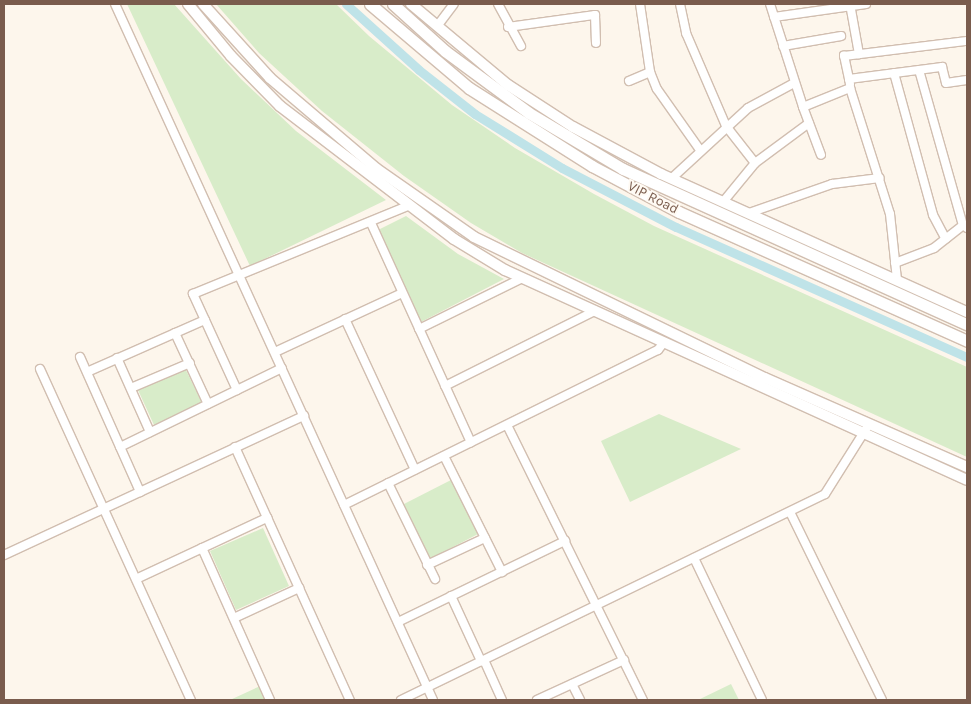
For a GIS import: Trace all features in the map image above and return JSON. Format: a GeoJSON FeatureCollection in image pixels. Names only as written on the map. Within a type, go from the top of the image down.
{"type":"FeatureCollection","features":[{"type":"Feature","properties":{"kind":"main road","name":"VIP Road"},"geometry":{"type":"LineString","coordinates":[[370,4],[469,88],[592,166],[679,212],[967,341]]}},
{"type":"Feature","properties":{"kind":"main road","name":"VIP Road"},"geometry":{"type":"LineString","coordinates":[[393,4],[445,51],[529,113],[623,168],[967,324]]}},
{"type":"Feature","properties":{"kind":"street"},"geometry":{"type":"LineString","coordinates":[[114,4],[240,275],[433,700]]}},
{"type":"Feature","properties":{"kind":"street"},"geometry":{"type":"LineString","coordinates":[[188,4],[231,56],[280,106],[408,206],[454,239],[522,278],[967,480]]}},
{"type":"Feature","properties":{"kind":"street"},"geometry":{"type":"LineString","coordinates":[[203,4],[270,78],[377,168],[474,237],[765,378],[967,467]]}},
{"type":"Feature","properties":{"kind":"street","name":"VIP Road"},"geometry":{"type":"LineString","coordinates":[[411,4],[508,85],[573,127],[723,202],[967,312]]}},
{"type":"Feature","properties":{"kind":"street"},"geometry":{"type":"LineString","coordinates":[[438,25],[454,4]]}},
{"type":"Feature","properties":{"kind":"street"},"geometry":{"type":"LineString","coordinates":[[498,4],[508,27],[521,46]]}},
{"type":"Feature","properties":{"kind":"street"},"geometry":{"type":"LineString","coordinates":[[640,4],[650,72],[657,89],[700,150]]}},
{"type":"Feature","properties":{"kind":"street"},"geometry":{"type":"LineString","coordinates":[[680,4],[686,33],[726,126],[755,164]]}},
{"type":"Feature","properties":{"kind":"street"},"geometry":{"type":"LineString","coordinates":[[770,4],[794,83],[821,155]]}},
{"type":"Feature","properties":{"kind":"street"},"geometry":{"type":"LineString","coordinates":[[774,17],[866,4]]}},
{"type":"Feature","properties":{"kind":"street"},"geometry":{"type":"LineString","coordinates":[[850,5],[859,54]]}},
{"type":"Feature","properties":{"kind":"street"},"geometry":{"type":"LineString","coordinates":[[508,27],[595,15],[596,43]]}},
{"type":"Feature","properties":{"kind":"street"},"geometry":{"type":"LineString","coordinates":[[783,46],[841,36]]}},
{"type":"Feature","properties":{"kind":"street"},"geometry":{"type":"LineString","coordinates":[[897,280],[890,214],[850,88],[844,56],[967,42]]}},
{"type":"Feature","properties":{"kind":"street"},"geometry":{"type":"LineString","coordinates":[[849,79],[942,67],[946,83],[967,80]]}},
{"type":"Feature","properties":{"kind":"street"},"geometry":{"type":"LineString","coordinates":[[895,263],[934,248],[965,226],[919,70]]}},
{"type":"Feature","properties":{"kind":"street"},"geometry":{"type":"LineString","coordinates":[[628,81],[650,72]]}},
{"type":"Feature","properties":{"kind":"street"},"geometry":{"type":"LineString","coordinates":[[894,73],[933,215],[946,239]]}},
{"type":"Feature","properties":{"kind":"street"},"geometry":{"type":"LineString","coordinates":[[672,178],[726,126],[770,93],[794,83]]}},
{"type":"Feature","properties":{"kind":"street"},"geometry":{"type":"LineString","coordinates":[[803,106],[850,88]]}},
{"type":"Feature","properties":{"kind":"street"},"geometry":{"type":"LineString","coordinates":[[723,202],[755,164],[809,123]]}},
{"type":"Feature","properties":{"kind":"street"},"geometry":{"type":"LineString","coordinates":[[749,213],[832,184],[880,178]]}},
{"type":"Feature","properties":{"kind":"street"},"geometry":{"type":"LineString","coordinates":[[237,390],[193,294],[371,223],[408,206]]}},
{"type":"Feature","properties":{"kind":"street"},"geometry":{"type":"LineString","coordinates":[[371,223],[471,442]]}},
{"type":"Feature","properties":{"kind":"street"},"geometry":{"type":"LineString","coordinates":[[419,330],[522,278]]}},
{"type":"Feature","properties":{"kind":"street"},"geometry":{"type":"LineString","coordinates":[[275,352],[402,293]]}},
{"type":"Feature","properties":{"kind":"street"},"geometry":{"type":"LineString","coordinates":[[445,386],[595,311]]}},
{"type":"Feature","properties":{"kind":"street"},"geometry":{"type":"LineString","coordinates":[[345,319],[415,470]]}},
{"type":"Feature","properties":{"kind":"street"},"geometry":{"type":"LineString","coordinates":[[87,372],[205,320]]}},
{"type":"Feature","properties":{"kind":"street"},"geometry":{"type":"LineString","coordinates":[[175,333],[208,404]]}},
{"type":"Feature","properties":{"kind":"street"},"geometry":{"type":"LineString","coordinates":[[344,505],[658,350],[664,342]]}},
{"type":"Feature","properties":{"kind":"street"},"geometry":{"type":"LineString","coordinates":[[80,357],[140,492]]}},
{"type":"Feature","properties":{"kind":"street"},"geometry":{"type":"LineString","coordinates":[[118,358],[150,432]]}},
{"type":"Feature","properties":{"kind":"street"},"geometry":{"type":"LineString","coordinates":[[130,388],[190,363]]}},
{"type":"Feature","properties":{"kind":"street"},"geometry":{"type":"LineString","coordinates":[[40,368],[191,700]]}},
{"type":"Feature","properties":{"kind":"street"},"geometry":{"type":"LineString","coordinates":[[120,447],[282,368]]}},
{"type":"Feature","properties":{"kind":"street"},"geometry":{"type":"LineString","coordinates":[[4,555],[304,416]]}},
{"type":"Feature","properties":{"kind":"street"},"geometry":{"type":"LineString","coordinates":[[401,700],[825,494],[869,423]]}},
{"type":"Feature","properties":{"kind":"street"},"geometry":{"type":"LineString","coordinates":[[507,425],[644,700]]}},
{"type":"Feature","properties":{"kind":"street"},"geometry":{"type":"LineString","coordinates":[[235,447],[350,700]]}},
{"type":"Feature","properties":{"kind":"street"},"geometry":{"type":"LineString","coordinates":[[444,456],[502,572]]}},
{"type":"Feature","properties":{"kind":"street"},"geometry":{"type":"LineString","coordinates":[[388,483],[434,579]]}},
{"type":"Feature","properties":{"kind":"street"},"geometry":{"type":"LineString","coordinates":[[790,512],[882,700]]}},
{"type":"Feature","properties":{"kind":"street"},"geometry":{"type":"LineString","coordinates":[[136,579],[267,518]]}},
{"type":"Feature","properties":{"kind":"street"},"geometry":{"type":"LineString","coordinates":[[428,565],[485,538]]}},
{"type":"Feature","properties":{"kind":"street"},"geometry":{"type":"LineString","coordinates":[[398,622],[565,540]]}},
{"type":"Feature","properties":{"kind":"street"},"geometry":{"type":"LineString","coordinates":[[202,548],[270,700]]}},
{"type":"Feature","properties":{"kind":"street"},"geometry":{"type":"LineString","coordinates":[[694,558],[762,700]]}},
{"type":"Feature","properties":{"kind":"street"},"geometry":{"type":"LineString","coordinates":[[234,618],[299,588]]}},
{"type":"Feature","properties":{"kind":"street"},"geometry":{"type":"LineString","coordinates":[[451,596],[502,700]]}},
{"type":"Feature","properties":{"kind":"street"},"geometry":{"type":"LineString","coordinates":[[537,700],[624,660]]}},
{"type":"Feature","properties":{"kind":"street"},"geometry":{"type":"LineString","coordinates":[[572,684],[580,700]]}},
{"type":"Feature","properties":{"kind":"green space"},"geometry":{"type":"Polygon","coordinates":[[[127,4],[174,4],[241,79],[296,131],[386,200],[250,266],[127,4]]]}},
{"type":"Feature","properties":{"kind":"green space"},"geometry":{"type":"Polygon","coordinates":[[[216,4],[336,4],[369,36],[452,105],[515,148],[594,194],[654,226],[967,367],[967,457],[522,253],[471,223],[404,176],[322,111],[259,53],[216,4]]]}},
{"type":"Feature","properties":{"kind":"green space"},"geometry":{"type":"Polygon","coordinates":[[[406,216],[458,254],[504,279],[421,322],[378,230],[406,216]]]}},
{"type":"Feature","properties":{"kind":"green space"},"geometry":{"type":"Polygon","coordinates":[[[185,368],[202,403],[154,425],[138,390],[185,368]]]}},
{"type":"Feature","properties":{"kind":"green space"},"geometry":{"type":"Polygon","coordinates":[[[659,414],[741,449],[630,502],[601,441],[659,414]]]}},
{"type":"Feature","properties":{"kind":"green space"},"geometry":{"type":"Polygon","coordinates":[[[451,480],[478,534],[430,559],[402,505],[451,480]]]}},
{"type":"Feature","properties":{"kind":"green space"},"geometry":{"type":"Polygon","coordinates":[[[263,528],[289,586],[236,610],[210,551],[263,528]]]}},
{"type":"Feature","properties":{"kind":"green space"},"geometry":{"type":"Polygon","coordinates":[[[731,684],[739,700],[698,700],[731,684]]]}},
{"type":"Feature","properties":{"kind":"green space"},"geometry":{"type":"Polygon","coordinates":[[[258,687],[265,700],[230,700],[258,687]]]}},
{"type":"Feature","properties":{"kind":"waterway"},"geometry":{"type":"LineString","coordinates":[[346,4],[419,70],[475,114],[562,168],[676,227],[967,357]]}}]}
